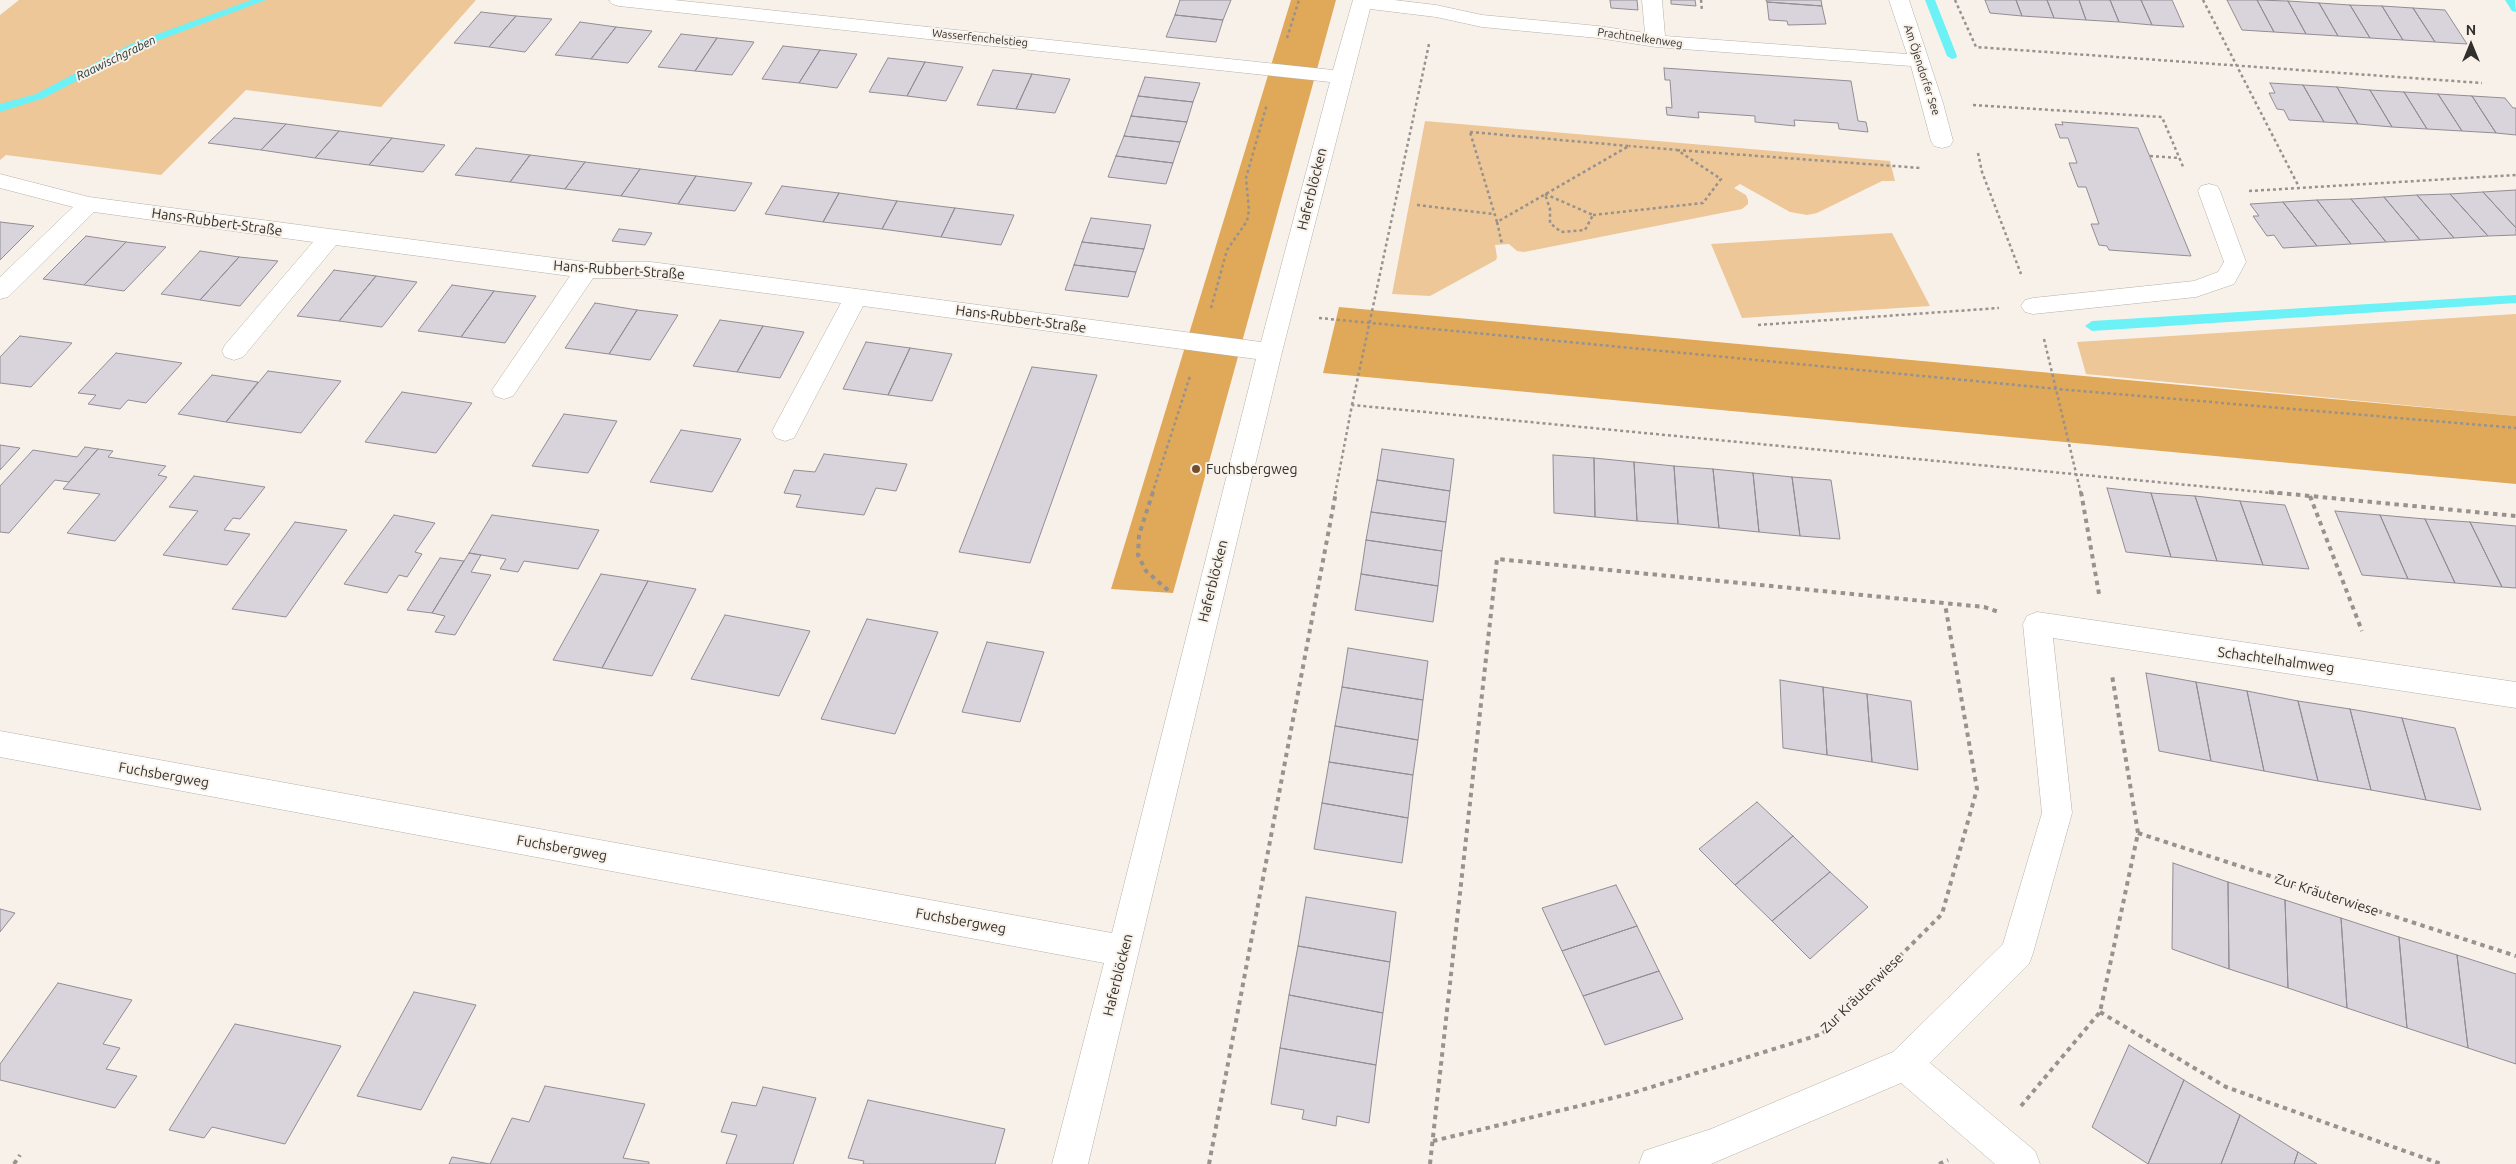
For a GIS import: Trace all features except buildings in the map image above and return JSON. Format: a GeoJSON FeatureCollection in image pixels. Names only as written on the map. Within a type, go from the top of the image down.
{"type":"FeatureCollection","features":[{"type":"Feature","properties":{"kind":"street","name":"Wasserfenchelstieg"},"geometry":{"type":"LineString","coordinates":[[619,0],[1341,77]]}},
{"type":"Feature","properties":{"kind":"street"},"geometry":{"type":"LineString","coordinates":[[798,19],[809,0]]}},
{"type":"Feature","properties":{"kind":"street"},"geometry":{"type":"LineString","coordinates":[[1652,0],[1656,42]]}},
{"type":"Feature","properties":{"kind":"street","name":"Am Öjendorfer See"},"geometry":{"type":"LineString","coordinates":[[1899,0],[1933,103],[1942,141]]}},
{"type":"Feature","properties":{"kind":"street","name":"Prachtnelkenweg"},"geometry":{"type":"LineString","coordinates":[[1363,1],[1436,11],[1482,21],[1598,32],[1656,42],[1920,61]]}},
{"type":"Feature","properties":{"kind":"street","name":"Haferblöcken"},"geometry":{"type":"LineString","coordinates":[[1070,1164],[1270,352],[1341,77],[1363,1]]}},
{"type":"Feature","properties":{"kind":"street","name":"Hans-Rubbert-Straße"},"geometry":{"type":"LineString","coordinates":[[0,181],[89,204],[330,237],[586,270],[651,270],[1270,352]]}},
{"type":"Feature","properties":{"kind":"street"},"geometry":{"type":"LineString","coordinates":[[2033,306],[2196,289],[2226,278],[2235,262],[2209,191]]}},
{"type":"Feature","properties":{"kind":"street"},"geometry":{"type":"LineString","coordinates":[[0,291],[89,204]]}},
{"type":"Feature","properties":{"kind":"street"},"geometry":{"type":"LineString","coordinates":[[234,351],[330,237]]}},
{"type":"Feature","properties":{"kind":"street"},"geometry":{"type":"LineString","coordinates":[[504,390],[586,270]]}},
{"type":"Feature","properties":{"kind":"street"},"geometry":{"type":"LineString","coordinates":[[785,431],[857,296]]}},
{"type":"Feature","properties":{"kind":"street"},"geometry":{"type":"LineString","coordinates":[[1657,1164],[1712,1146],[1905,1064],[2017,953],[2057,813],[2037,624]]}},
{"type":"Feature","properties":{"kind":"street","name":"Schachtelhalmweg"},"geometry":{"type":"LineString","coordinates":[[2037,624],[2516,695]]}},
{"type":"Feature","properties":{"kind":"street","name":"Fuchsbergweg"},"geometry":{"type":"LineString","coordinates":[[0,744],[1124,951]]}},
{"type":"Feature","properties":{"kind":"street"},"geometry":{"type":"LineString","coordinates":[[1905,1064],[2022,1164]]}},
{"type":"Feature","properties":{"kind":"path"},"geometry":{"type":"LineString","coordinates":[[1956,0],[1976,47],[2482,83]]}},
{"type":"Feature","properties":{"kind":"path"},"geometry":{"type":"LineString","coordinates":[[2202,0],[2238,65],[2299,188]]}},
{"type":"Feature","properties":{"kind":"path"},"geometry":{"type":"LineString","coordinates":[[1208,1164],[1352,405],[1436,11]]}},
{"type":"Feature","properties":{"kind":"path"},"geometry":{"type":"LineString","coordinates":[[1933,103],[2162,117],[2194,191],[2299,188],[2516,174]]}},
{"type":"Feature","properties":{"kind":"path"},"geometry":{"type":"LineString","coordinates":[[1502,244],[1470,132],[1677,150],[1924,168]]}},
{"type":"Feature","properties":{"kind":"path"},"geometry":{"type":"LineString","coordinates":[[1497,222],[1629,146]]}},
{"type":"Feature","properties":{"kind":"path"},"geometry":{"type":"LineString","coordinates":[[1545,194],[1593,215],[1703,203],[1721,179],[1677,150]]}},
{"type":"Feature","properties":{"kind":"path"},"geometry":{"type":"LineString","coordinates":[[2150,156],[2179,158]]}},
{"type":"Feature","properties":{"kind":"path"},"geometry":{"type":"LineString","coordinates":[[1545,194],[1550,209],[1550,223],[1561,232],[1585,230],[1593,215]]}},
{"type":"Feature","properties":{"kind":"path"},"geometry":{"type":"LineString","coordinates":[[1417,205],[1493,214]]}},
{"type":"Feature","properties":{"kind":"path"},"geometry":{"type":"LineString","coordinates":[[1758,325],[2033,306]]}},
{"type":"Feature","properties":{"kind":"path"},"geometry":{"type":"LineString","coordinates":[[1280,315],[2058,389],[2516,428]]}},
{"type":"Feature","properties":{"kind":"path"},"geometry":{"type":"LineString","coordinates":[[1352,405],[2516,516]]}},
{"type":"Feature","properties":{"kind":"path"},"geometry":{"type":"LineString","coordinates":[[2310,496],[2378,675]]}},
{"type":"Feature","properties":{"kind":"path"},"geometry":{"type":"LineString","coordinates":[[1430,1164],[1497,558],[1984,607],[2037,624]]}},
{"type":"Feature","properties":{"kind":"path","name":"Zur Kräuterwiese"},"geometry":{"type":"LineString","coordinates":[[1433,1141],[1629,1094],[1822,1034],[1942,914],[1977,789],[1945,604]]}},
{"type":"Feature","properties":{"kind":"path","name":"Zur Kräuterwiese"},"geometry":{"type":"LineString","coordinates":[[2138,833],[2516,956]]}},
{"type":"Feature","properties":{"kind":"path"},"geometry":{"type":"LineString","coordinates":[[2100,1012],[2226,1087],[2441,1164]]}},
{"type":"Feature","properties":{"kind":"path"},"geometry":{"type":"LineString","coordinates":[[14,1164],[20,1156]]}},
{"type":"Feature","properties":{"kind":"shaded area"},"geometry":{"type":"Polygon","coordinates":[[[19,0],[476,0],[381,107],[246,90],[161,175],[6,155],[0,160],[0,15],[19,0]]]}},
{"type":"Feature","properties":{"kind":"shaded area"},"geometry":{"type":"Polygon","coordinates":[[[1291,0],[1336,0],[1173,593],[1111,589],[1291,0]]]}},
{"type":"Feature","properties":{"kind":"shaded area"},"geometry":{"type":"Polygon","coordinates":[[[1425,121],[1890,161],[1895,181],[1882,181],[1817,213],[1807,215],[1790,212],[1740,184],[1734,188],[1746,195],[1748,200],[1748,204],[1742,209],[1524,252],[1517,251],[1509,244],[1495,245],[1496,260],[1430,296],[1392,294],[1425,121]]]}},
{"type":"Feature","properties":{"kind":"shaded area"},"geometry":{"type":"Polygon","coordinates":[[[1892,233],[1930,306],[1742,318],[1711,244],[1892,233]]]}},
{"type":"Feature","properties":{"kind":"shaded area"},"geometry":{"type":"Polygon","coordinates":[[[1339,307],[2516,416],[2516,484],[1323,373],[1339,307]]]}},
{"type":"Feature","properties":{"kind":"shaded area"},"geometry":{"type":"Polygon","coordinates":[[[2516,314],[2516,416],[2086,374],[2077,342],[2516,314]]]}},
{"type":"Feature","properties":{"kind":"waterway","name":"Raawischgraben"},"geometry":{"type":"LineString","coordinates":[[0,108],[40,96],[137,45],[261,0]]}},
{"type":"Feature","properties":{"kind":"waterway"},"geometry":{"type":"LineString","coordinates":[[1930,0],[1952,56]]}},
{"type":"Feature","properties":{"kind":"waterway"},"geometry":{"type":"LineString","coordinates":[[2510,0],[2516,9]]}},
{"type":"Feature","properties":{"kind":"waterway"},"geometry":{"type":"LineString","coordinates":[[2092,326],[2516,299]]}},
{"type":"Feature","properties":{"kind":"place","name":"Fuchsbergweg"},"geometry":{"type":"Point","coordinates":[1196,469]}}]}
